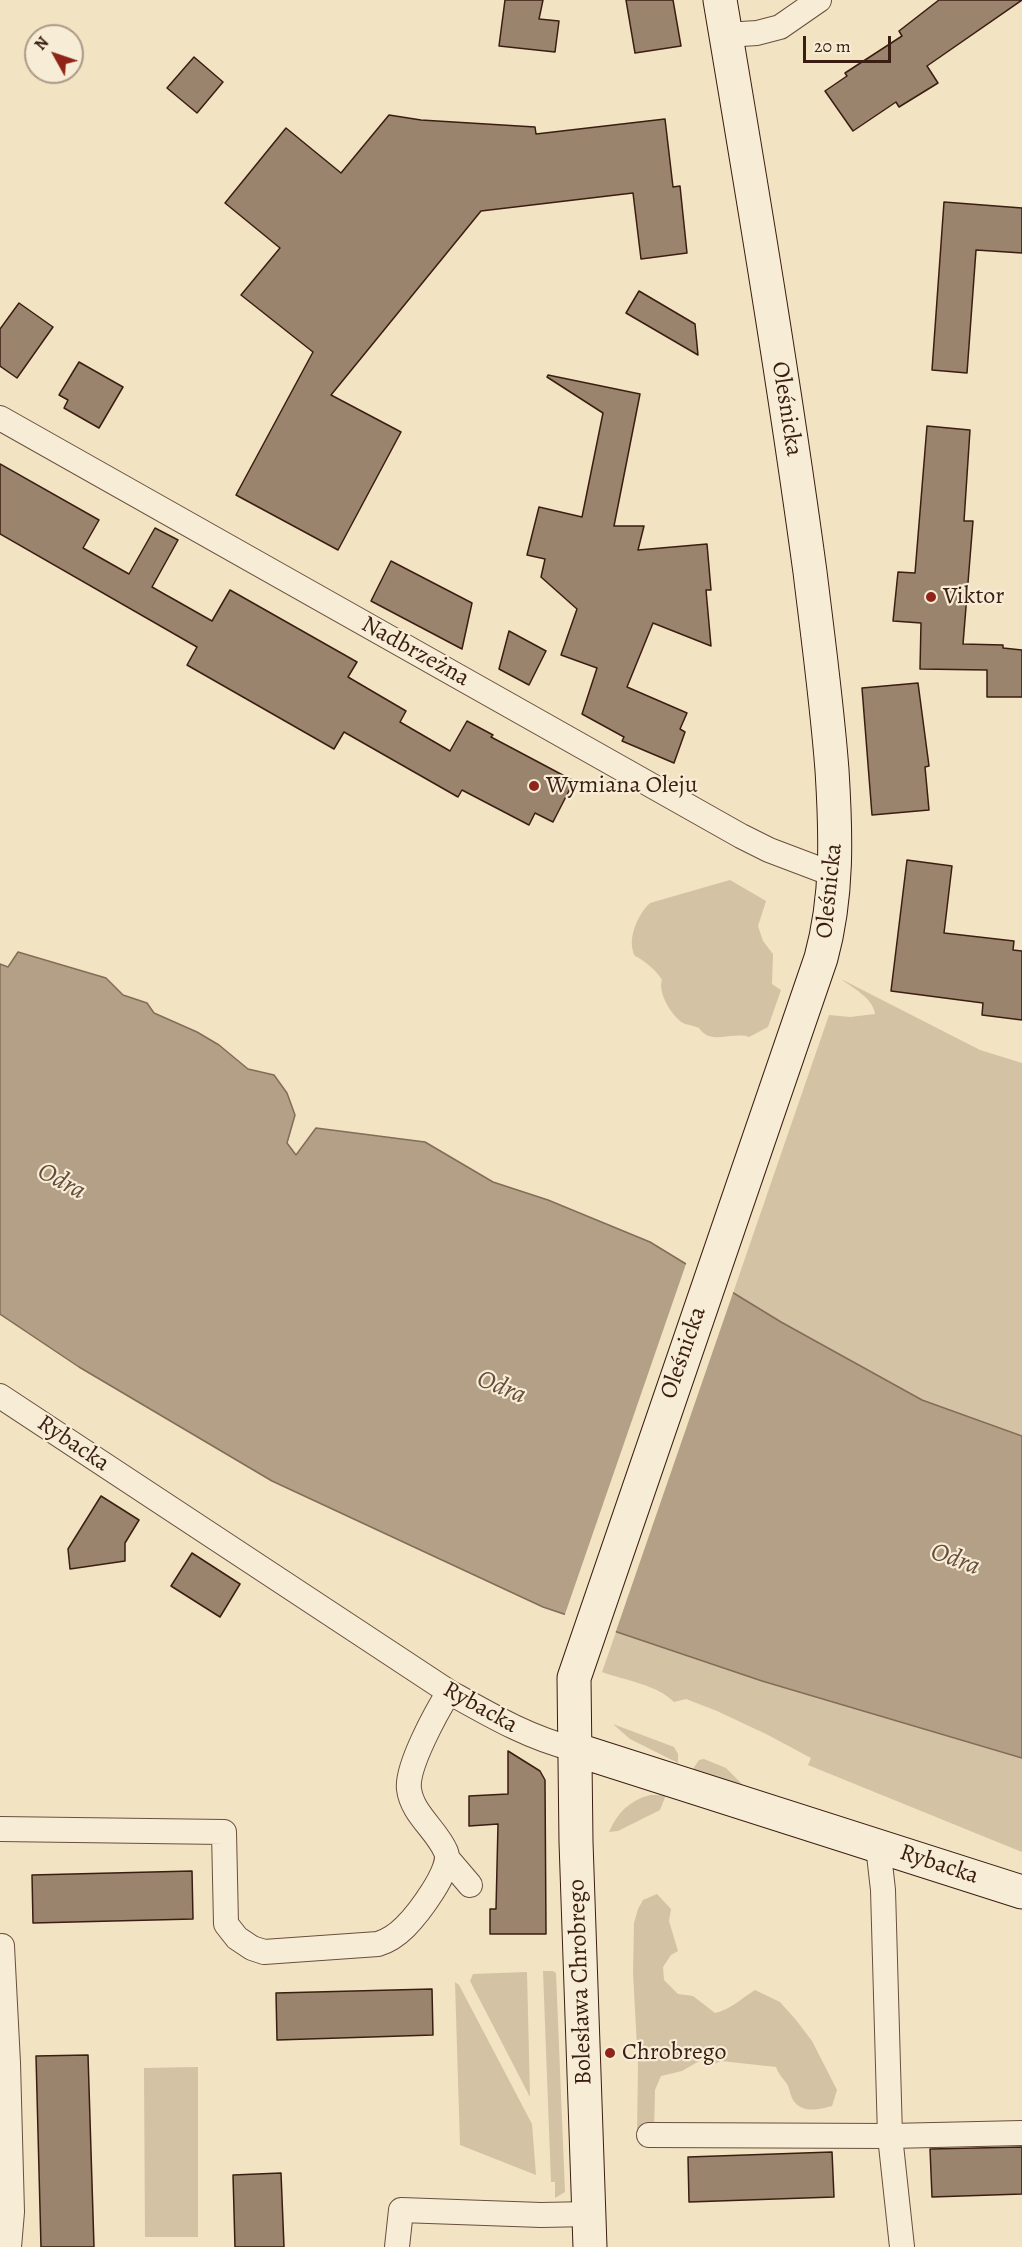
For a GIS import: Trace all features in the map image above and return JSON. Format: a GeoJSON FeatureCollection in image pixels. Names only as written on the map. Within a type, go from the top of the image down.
{"type":"FeatureCollection","features":[{"type":"Feature","properties":{"kind":"main road","name":"Oleśnicka"},"geometry":{"type":"LineString","coordinates":[[574,1749],[574,1678],[805,1005],[826,940],[835,875],[837,837],[826,691],[787,414],[720,0]]}},
{"type":"Feature","properties":{"kind":"main road","name":"Rybacka"},"geometry":{"type":"LineString","coordinates":[[574,1749],[1022,1892]]}},
{"type":"Feature","properties":{"kind":"main road","name":"Bolesława Chrobrego"},"geometry":{"type":"LineString","coordinates":[[574,1749],[590,2247]]}},
{"type":"Feature","properties":{"kind":"street"},"geometry":{"type":"LineString","coordinates":[[726,35],[757,33],[780,27],[819,0]]}},
{"type":"Feature","properties":{"kind":"street","name":"Nadbrzeżna"},"geometry":{"type":"LineString","coordinates":[[0,418],[741,836],[769,850],[835,875]]}},
{"type":"Feature","properties":{"kind":"street","name":"Rybacka"},"geometry":{"type":"LineString","coordinates":[[0,1396],[449,1692],[524,1733],[550,1744],[574,1749]]}},
{"type":"Feature","properties":{"kind":"street"},"geometry":{"type":"LineString","coordinates":[[0,1829],[224,1832],[226,1924],[237,1938],[252,1948],[264,1952],[378,1944],[387,1941],[405,1927],[442,1877],[447,1858],[446,1852],[421,1814],[409,1788],[409,1780],[422,1745],[449,1692]]}},
{"type":"Feature","properties":{"kind":"street"},"geometry":{"type":"LineString","coordinates":[[878,1846],[884,1890],[890,2136],[902,2247]]}},
{"type":"Feature","properties":{"kind":"street"},"geometry":{"type":"LineString","coordinates":[[447,1858],[470,1885]]}},
{"type":"Feature","properties":{"kind":"street"},"geometry":{"type":"LineString","coordinates":[[2,1946],[12,2212],[6,2238]]}},
{"type":"Feature","properties":{"kind":"street"},"geometry":{"type":"LineString","coordinates":[[649,2135],[890,2136],[1022,2133]]}},
{"type":"Feature","properties":{"kind":"street"},"geometry":{"type":"LineString","coordinates":[[397,2247],[401,2210],[541,2215],[590,2214]]}},
{"type":"Feature","properties":{"kind":"shaded area"},"geometry":{"type":"Polygon","coordinates":[[[730,880],[766,901],[758,926],[763,941],[773,954],[772,984],[781,990],[768,1027],[749,1037],[709,1036],[699,1028],[680,1021],[664,998],[662,980],[650,966],[635,956],[632,943],[641,914],[650,903],[730,880]]]}},
{"type":"Feature","properties":{"kind":"shaded area"},"geometry":{"type":"Polygon","coordinates":[[[841,979],[980,1050],[1022,1063],[1022,1436],[922,1400],[733,1293],[829,1015],[850,1017],[875,1014],[867,998],[841,979]]]}},
{"type":"Feature","properties":{"kind":"shaded area"},"geometry":{"type":"Polygon","coordinates":[[[616,1632],[762,1681],[1022,1758],[1022,1852],[808,1765],[811,1758],[717,1711],[686,1699],[674,1702],[650,1687],[602,1672],[616,1632]]]}},
{"type":"Feature","properties":{"kind":"shaded area"},"geometry":{"type":"Polygon","coordinates":[[[613,1724],[674,1747],[678,1754],[678,1763],[630,1739],[613,1724]]]}},
{"type":"Feature","properties":{"kind":"shaded area"},"geometry":{"type":"Polygon","coordinates":[[[704,1759],[726,1768],[744,1786],[693,1769],[699,1760],[704,1759]]]}},
{"type":"Feature","properties":{"kind":"shaded area"},"geometry":{"type":"Polygon","coordinates":[[[650,1795],[666,1795],[660,1810],[618,1831],[609,1832],[625,1808],[636,1800],[650,1795]]]}},
{"type":"Feature","properties":{"kind":"shaded area"},"geometry":{"type":"Polygon","coordinates":[[[657,1894],[671,1909],[669,1921],[678,1951],[671,1955],[663,1967],[664,1980],[678,1994],[693,1996],[715,2013],[731,2007],[755,1990],[780,2002],[812,2041],[837,2090],[832,2106],[810,2110],[800,2107],[792,2098],[788,2085],[776,2067],[721,2061],[712,2065],[701,2060],[682,2071],[661,2076],[655,2090],[654,2133],[637,2134],[638,2066],[633,1972],[634,1923],[643,1900],[657,1894]]]}},
{"type":"Feature","properties":{"kind":"shaded area"},"geometry":{"type":"Polygon","coordinates":[[[543,1971],[556,1973],[565,2192],[555,2198],[555,2182],[551,2182],[543,1971]]]}},
{"type":"Feature","properties":{"kind":"shaded area"},"geometry":{"type":"Polygon","coordinates":[[[527,1972],[530,2097],[470,1981],[473,1974],[527,1972]]]}},
{"type":"Feature","properties":{"kind":"shaded area"},"geometry":{"type":"Polygon","coordinates":[[[455,1982],[459,1985],[532,2124],[536,2175],[460,2145],[455,1982]]]}},
{"type":"Feature","properties":{"kind":"shaded area"},"geometry":{"type":"Polygon","coordinates":[[[198,2067],[198,2237],[145,2237],[144,2068],[198,2067]]]}},
{"type":"Feature","properties":{"kind":"water","name":"Odra"},"geometry":{"type":"Polygon","coordinates":[[[18,952],[106,978],[123,995],[147,1003],[154,1013],[197,1032],[219,1045],[248,1069],[274,1075],[287,1093],[295,1115],[287,1143],[296,1155],[316,1128],[425,1142],[493,1182],[548,1200],[650,1242],[781,1322],[922,1400],[1022,1436],[1022,1758],[762,1681],[543,1607],[272,1481],[79,1367],[0,1314],[0,964],[8,967],[18,952]]]}},
{"type":"Feature","properties":{"kind":"pier"},"geometry":{"type":"Polygon","coordinates":[[[687,1261],[734,1290],[615,1634],[564,1617],[687,1261]]]}},
{"type":"Feature","properties":{"kind":"building"},"geometry":{"type":"Polygon","coordinates":[[[505,0],[543,0],[539,19],[559,21],[555,52],[499,46],[505,0]]]}},
{"type":"Feature","properties":{"kind":"building"},"geometry":{"type":"Polygon","coordinates":[[[626,0],[673,0],[681,46],[635,53],[626,0]]]}},
{"type":"Feature","properties":{"kind":"building"},"geometry":{"type":"Polygon","coordinates":[[[939,0],[1022,0],[927,66],[938,83],[899,107],[896,102],[853,131],[825,91],[847,76],[845,73],[902,36],[899,31],[939,0]]]}},
{"type":"Feature","properties":{"kind":"building"},"geometry":{"type":"Polygon","coordinates":[[[194,57],[223,82],[197,113],[167,88],[194,57]]]}},
{"type":"Feature","properties":{"kind":"building"},"geometry":{"type":"Polygon","coordinates":[[[389,115],[421,120],[535,127],[536,134],[665,119],[673,187],[680,186],[687,253],[641,259],[633,193],[481,211],[331,395],[401,432],[338,550],[236,495],[313,352],[241,295],[280,248],[225,203],[286,128],[341,173],[389,115]]]}},
{"type":"Feature","properties":{"kind":"building"},"geometry":{"type":"Polygon","coordinates":[[[944,202],[1022,208],[1022,253],[976,250],[967,373],[932,370],[944,202]]]}},
{"type":"Feature","properties":{"kind":"building"},"geometry":{"type":"Polygon","coordinates":[[[639,291],[695,324],[698,355],[626,313],[639,291]]]}},
{"type":"Feature","properties":{"kind":"building"},"geometry":{"type":"Polygon","coordinates":[[[19,303],[53,327],[17,378],[0,366],[0,329],[19,303]]]}},
{"type":"Feature","properties":{"kind":"building"},"geometry":{"type":"Polygon","coordinates":[[[79,362],[123,387],[99,428],[64,408],[68,400],[59,395],[79,362]]]}},
{"type":"Feature","properties":{"kind":"building"},"geometry":{"type":"Polygon","coordinates":[[[548,375],[640,394],[614,526],[644,526],[638,550],[707,544],[711,590],[706,590],[711,646],[653,623],[627,687],[687,713],[680,729],[685,732],[674,763],[622,741],[624,737],[582,714],[597,668],[561,655],[577,609],[541,577],[545,559],[527,555],[539,507],[582,517],[603,413],[547,377],[548,375]]]}},
{"type":"Feature","properties":{"kind":"building"},"geometry":{"type":"Polygon","coordinates":[[[927,426],[970,430],[964,521],[973,521],[963,644],[1003,645],[1003,648],[1022,650],[1022,697],[987,697],[987,670],[920,669],[921,623],[893,621],[898,572],[915,573],[927,426]]]}},
{"type":"Feature","properties":{"kind":"building"},"geometry":{"type":"Polygon","coordinates":[[[0,464],[99,520],[83,548],[129,574],[155,528],[178,540],[152,587],[212,621],[230,590],[357,662],[348,677],[406,711],[400,722],[450,751],[467,721],[493,735],[491,737],[574,781],[553,822],[535,813],[529,825],[462,790],[458,797],[344,732],[334,749],[187,665],[197,647],[0,534],[0,464]]]}},
{"type":"Feature","properties":{"kind":"building"},"geometry":{"type":"Polygon","coordinates":[[[391,561],[472,603],[462,649],[371,601],[391,561]]]}},
{"type":"Feature","properties":{"kind":"building"},"geometry":{"type":"Polygon","coordinates":[[[509,631],[546,651],[529,685],[499,669],[509,631]]]}},
{"type":"Feature","properties":{"kind":"building"},"geometry":{"type":"Polygon","coordinates":[[[918,683],[929,766],[925,767],[929,810],[872,815],[862,688],[918,683]]]}},
{"type":"Feature","properties":{"kind":"building"},"geometry":{"type":"Polygon","coordinates":[[[907,860],[952,866],[944,933],[1014,941],[1013,950],[1022,951],[1022,1020],[982,1015],[983,1003],[891,991],[907,860]]]}},
{"type":"Feature","properties":{"kind":"building"},"geometry":{"type":"Polygon","coordinates":[[[101,1496],[139,1520],[125,1543],[125,1561],[70,1569],[68,1549],[101,1496]]]}},
{"type":"Feature","properties":{"kind":"building"},"geometry":{"type":"Polygon","coordinates":[[[192,1553],[240,1584],[220,1617],[171,1586],[192,1553]]]}},
{"type":"Feature","properties":{"kind":"building"},"geometry":{"type":"Polygon","coordinates":[[[508,1751],[540,1771],[545,1780],[546,1934],[490,1934],[490,1909],[496,1909],[498,1824],[469,1826],[469,1796],[508,1794],[508,1751]]]}},
{"type":"Feature","properties":{"kind":"building"},"geometry":{"type":"Polygon","coordinates":[[[192,1871],[193,1919],[33,1923],[32,1875],[192,1871]]]}},
{"type":"Feature","properties":{"kind":"building"},"geometry":{"type":"Polygon","coordinates":[[[432,1989],[433,2035],[277,2040],[276,1993],[432,1989]]]}},
{"type":"Feature","properties":{"kind":"building"},"geometry":{"type":"Polygon","coordinates":[[[88,2055],[94,2247],[41,2247],[36,2056],[88,2055]]]}},
{"type":"Feature","properties":{"kind":"building"},"geometry":{"type":"Polygon","coordinates":[[[1022,2147],[1022,2194],[932,2197],[930,2149],[1022,2147]]]}},
{"type":"Feature","properties":{"kind":"building"},"geometry":{"type":"Polygon","coordinates":[[[832,2152],[834,2197],[689,2202],[688,2157],[832,2152]]]}},
{"type":"Feature","properties":{"kind":"building"},"geometry":{"type":"Polygon","coordinates":[[[281,2173],[284,2247],[235,2247],[233,2175],[281,2173]]]}},
{"type":"Feature","properties":{"kind":"place","name":"Viktor"},"geometry":{"type":"Point","coordinates":[931,597]}},
{"type":"Feature","properties":{"kind":"place","name":"Wymiana Oleju"},"geometry":{"type":"Point","coordinates":[534,786]}},
{"type":"Feature","properties":{"kind":"place","name":"Chrobrego"},"geometry":{"type":"Point","coordinates":[610,2053]}}]}
